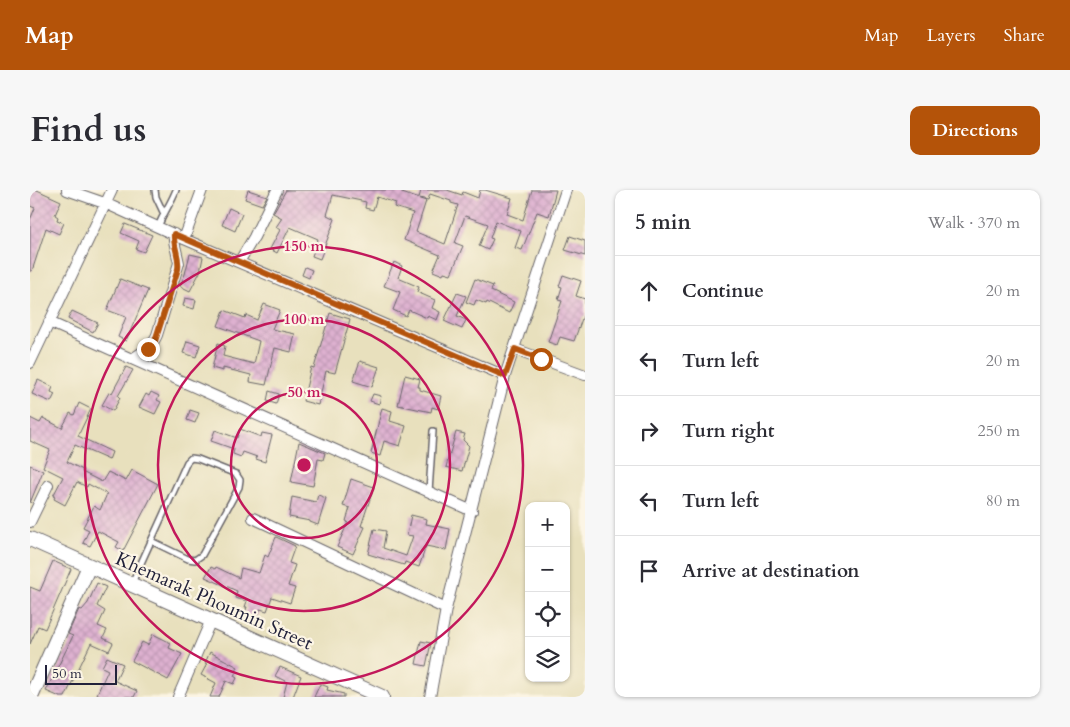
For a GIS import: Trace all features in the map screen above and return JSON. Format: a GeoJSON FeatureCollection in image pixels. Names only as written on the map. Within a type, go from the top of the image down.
{"type":"FeatureCollection","features":[{"type":"Feature","properties":{"kind":"street"},"geometry":{"type":"LineString","coordinates":[[67,190],[106,204],[505,376]]}},
{"type":"Feature","properties":{"kind":"street"},"geometry":{"type":"LineString","coordinates":[[30,363],[112,190]]}},
{"type":"Feature","properties":{"kind":"street"},"geometry":{"type":"LineString","coordinates":[[184,239],[202,190]]}},
{"type":"Feature","properties":{"kind":"street"},"geometry":{"type":"LineString","coordinates":[[239,262],[254,237],[277,190]]}},
{"type":"Feature","properties":{"kind":"street"},"geometry":{"type":"LineString","coordinates":[[430,697],[446,609],[505,376],[566,190]]}},
{"type":"Feature","properties":{"kind":"street"},"geometry":{"type":"LineString","coordinates":[[132,359],[148,349],[155,341],[179,263],[174,234]]}},
{"type":"Feature","properties":{"kind":"street"},"geometry":{"type":"LineString","coordinates":[[49,322],[472,511]]}},
{"type":"Feature","properties":{"kind":"street"},"geometry":{"type":"LineString","coordinates":[[515,349],[585,375]]}},
{"type":"Feature","properties":{"kind":"street"},"geometry":{"type":"LineString","coordinates":[[30,522],[48,485]]}},
{"type":"Feature","properties":{"kind":"street"},"geometry":{"type":"LineString","coordinates":[[253,518],[446,609]]}},
{"type":"Feature","properties":{"kind":"street","name":"Khemarak Phoumin Street"},"geometry":{"type":"LineString","coordinates":[[30,539],[382,697]]}},
{"type":"Feature","properties":{"kind":"street"},"geometry":{"type":"LineString","coordinates":[[33,696],[89,566]]}},
{"type":"Feature","properties":{"kind":"street"},"geometry":{"type":"LineString","coordinates":[[178,697],[211,620]]}},
{"type":"Feature","properties":{"kind":"lane"},"geometry":{"type":"LineString","coordinates":[[155,190],[156,197],[164,214]]}},
{"type":"Feature","properties":{"kind":"lane"},"geometry":{"type":"LineString","coordinates":[[158,227],[171,204],[176,190]]}},
{"type":"Feature","properties":{"kind":"lane"},"geometry":{"type":"LineString","coordinates":[[429,492],[433,432]]}},
{"type":"Feature","properties":{"kind":"lane"},"geometry":{"type":"LineString","coordinates":[[132,584],[151,541],[187,462],[191,458],[198,459],[236,474],[240,480],[239,487],[202,555],[195,560],[188,559],[151,541]]}},
{"type":"Feature","properties":{"kind":"building"},"geometry":{"type":"Polygon","coordinates":[[[30,190],[37,190],[61,201],[55,215],[58,217],[57,220],[64,223],[59,234],[46,228],[32,271],[30,271],[30,220],[35,208],[30,206],[30,190]]]}},
{"type":"Feature","properties":{"kind":"building"},"geometry":{"type":"Polygon","coordinates":[[[248,190],[267,196],[262,205],[245,199],[248,190]]]}},
{"type":"Feature","properties":{"kind":"building"},"geometry":{"type":"Polygon","coordinates":[[[286,190],[403,190],[402,193],[426,201],[416,232],[445,244],[458,205],[430,194],[428,200],[419,198],[421,190],[447,190],[462,195],[463,192],[478,198],[480,190],[485,190],[512,198],[507,214],[523,220],[532,190],[556,190],[549,216],[537,212],[522,250],[515,248],[521,231],[496,221],[490,238],[493,239],[488,250],[479,246],[488,224],[465,216],[455,243],[463,246],[451,274],[444,272],[443,275],[433,271],[440,255],[404,240],[413,213],[394,207],[396,203],[377,197],[373,210],[365,208],[366,202],[333,195],[327,215],[335,219],[320,259],[312,256],[318,239],[290,227],[277,253],[270,249],[280,230],[276,227],[282,218],[273,213],[286,190]]]}},
{"type":"Feature","properties":{"kind":"building"},"geometry":{"type":"Polygon","coordinates":[[[229,208],[242,214],[235,231],[222,225],[229,208]]]}},
{"type":"Feature","properties":{"kind":"building"},"geometry":{"type":"Polygon","coordinates":[[[125,224],[152,235],[144,252],[136,249],[139,241],[121,233],[125,224]]]}},
{"type":"Feature","properties":{"kind":"building"},"geometry":{"type":"Polygon","coordinates":[[[570,236],[585,241],[585,256],[565,250],[570,236]]]}},
{"type":"Feature","properties":{"kind":"building"},"geometry":{"type":"Polygon","coordinates":[[[190,254],[203,257],[200,272],[190,291],[180,286],[190,254]]]}},
{"type":"Feature","properties":{"kind":"building"},"geometry":{"type":"Polygon","coordinates":[[[394,262],[402,266],[398,278],[419,287],[417,292],[435,300],[432,308],[440,312],[437,320],[409,310],[406,316],[393,310],[400,292],[384,286],[394,262]]]}},
{"type":"Feature","properties":{"kind":"building"},"geometry":{"type":"Polygon","coordinates":[[[305,267],[312,270],[309,278],[302,275],[305,267]]]}},
{"type":"Feature","properties":{"kind":"building"},"geometry":{"type":"Polygon","coordinates":[[[563,275],[581,281],[576,296],[585,299],[585,316],[583,316],[574,341],[560,337],[557,345],[548,342],[562,301],[558,300],[562,287],[559,286],[563,275]]]}},
{"type":"Feature","properties":{"kind":"building"},"geometry":{"type":"Polygon","coordinates":[[[120,279],[148,290],[126,341],[118,337],[126,317],[107,310],[120,279]]]}},
{"type":"Feature","properties":{"kind":"building"},"geometry":{"type":"Polygon","coordinates":[[[475,279],[493,286],[491,291],[514,302],[509,313],[487,302],[486,304],[476,300],[474,305],[466,302],[475,279]]]}},
{"type":"Feature","properties":{"kind":"building"},"geometry":{"type":"Polygon","coordinates":[[[457,293],[466,296],[457,316],[466,320],[462,329],[444,321],[457,293]]]}},
{"type":"Feature","properties":{"kind":"building"},"geometry":{"type":"Polygon","coordinates":[[[185,298],[196,300],[194,309],[183,306],[185,298]]]}},
{"type":"Feature","properties":{"kind":"building"},"geometry":{"type":"Polygon","coordinates":[[[264,304],[280,310],[272,329],[295,334],[291,352],[275,348],[266,385],[250,382],[251,375],[223,368],[223,371],[212,368],[218,343],[225,346],[223,356],[254,364],[259,341],[218,326],[224,310],[245,318],[246,315],[257,320],[264,304]]]}},
{"type":"Feature","properties":{"kind":"building"},"geometry":{"type":"Polygon","coordinates":[[[72,311],[98,323],[93,332],[68,319],[72,311]]]}},
{"type":"Feature","properties":{"kind":"building"},"geometry":{"type":"Polygon","coordinates":[[[330,313],[350,319],[335,373],[326,371],[318,405],[303,401],[311,367],[314,368],[330,313]]]}},
{"type":"Feature","properties":{"kind":"building"},"geometry":{"type":"Polygon","coordinates":[[[187,341],[200,345],[196,357],[183,353],[187,341]]]}},
{"type":"Feature","properties":{"kind":"building"},"geometry":{"type":"Polygon","coordinates":[[[360,361],[379,367],[372,387],[353,381],[360,361]]]}},
{"type":"Feature","properties":{"kind":"building"},"geometry":{"type":"Polygon","coordinates":[[[126,367],[133,370],[118,396],[120,398],[113,411],[102,405],[110,391],[112,393],[126,367]]]}},
{"type":"Feature","properties":{"kind":"building"},"geometry":{"type":"Polygon","coordinates":[[[405,375],[420,379],[418,387],[420,387],[420,390],[441,396],[438,409],[432,407],[431,412],[398,405],[405,375]]]}},
{"type":"Feature","properties":{"kind":"building"},"geometry":{"type":"Polygon","coordinates":[[[38,380],[53,387],[51,392],[55,394],[51,402],[32,394],[38,380]]]}},
{"type":"Feature","properties":{"kind":"building"},"geometry":{"type":"Polygon","coordinates":[[[269,391],[279,394],[276,404],[267,401],[269,391]]]}},
{"type":"Feature","properties":{"kind":"building"},"geometry":{"type":"Polygon","coordinates":[[[151,392],[159,396],[157,400],[161,402],[155,414],[139,407],[146,394],[149,396],[151,392]]]}},
{"type":"Feature","properties":{"kind":"building"},"geometry":{"type":"Polygon","coordinates":[[[373,394],[381,396],[379,404],[370,401],[373,394]]]}},
{"type":"Feature","properties":{"kind":"building"},"geometry":{"type":"Polygon","coordinates":[[[79,403],[91,409],[78,436],[112,452],[109,460],[75,445],[67,462],[102,482],[108,472],[126,481],[132,470],[158,484],[123,551],[116,547],[119,542],[98,531],[90,546],[83,543],[89,530],[83,527],[94,506],[100,510],[107,494],[88,484],[87,487],[77,482],[65,505],[54,499],[55,497],[53,496],[63,477],[43,467],[50,450],[30,441],[30,418],[40,423],[43,418],[62,428],[70,413],[74,415],[79,403]]]}},
{"type":"Feature","properties":{"kind":"building"},"geometry":{"type":"Polygon","coordinates":[[[382,408],[392,411],[390,421],[406,426],[400,446],[384,441],[380,456],[371,453],[382,408]]]}},
{"type":"Feature","properties":{"kind":"building"},"geometry":{"type":"Polygon","coordinates":[[[190,410],[199,413],[195,423],[187,420],[190,410]]]}},
{"type":"Feature","properties":{"kind":"building"},"geometry":{"type":"Polygon","coordinates":[[[240,429],[261,437],[262,433],[272,435],[265,462],[243,452],[241,457],[233,454],[234,449],[211,441],[215,430],[237,438],[240,429]]]}},
{"type":"Feature","properties":{"kind":"building"},"geometry":{"type":"Polygon","coordinates":[[[456,432],[465,434],[463,440],[469,446],[462,471],[446,467],[456,432]]]}},
{"type":"Feature","properties":{"kind":"building"},"geometry":{"type":"Polygon","coordinates":[[[299,442],[325,453],[323,460],[318,459],[313,486],[291,482],[299,442]]]}},
{"type":"Feature","properties":{"kind":"building"},"geometry":{"type":"Polygon","coordinates":[[[30,465],[43,471],[30,503],[30,465]]]}},
{"type":"Feature","properties":{"kind":"building"},"geometry":{"type":"Polygon","coordinates":[[[351,479],[374,487],[361,526],[365,527],[353,554],[337,547],[348,522],[346,521],[350,508],[343,506],[351,479]]]}},
{"type":"Feature","properties":{"kind":"building"},"geometry":{"type":"Polygon","coordinates":[[[318,495],[326,498],[318,525],[310,521],[289,517],[292,497],[316,502],[318,495]]]}},
{"type":"Feature","properties":{"kind":"building"},"geometry":{"type":"Polygon","coordinates":[[[411,515],[427,519],[426,524],[450,529],[446,550],[426,546],[419,567],[405,562],[404,565],[368,554],[374,529],[386,531],[383,548],[406,556],[413,536],[407,535],[411,515]]]}},
{"type":"Feature","properties":{"kind":"building"},"geometry":{"type":"Polygon","coordinates":[[[276,537],[295,546],[289,563],[295,565],[288,586],[295,588],[290,603],[272,597],[267,611],[260,609],[255,621],[243,617],[247,601],[235,598],[237,591],[205,577],[211,567],[215,569],[216,567],[239,578],[241,568],[259,573],[265,555],[268,557],[276,537]]]}},
{"type":"Feature","properties":{"kind":"building"},"geometry":{"type":"Polygon","coordinates":[[[53,561],[71,569],[45,629],[38,626],[30,644],[30,587],[40,591],[53,561]]]}},
{"type":"Feature","properties":{"kind":"building"},"geometry":{"type":"Polygon","coordinates":[[[97,583],[106,587],[97,606],[105,611],[98,626],[107,630],[103,638],[113,643],[109,651],[91,643],[65,697],[60,697],[46,691],[73,636],[68,634],[79,609],[82,610],[88,603],[97,583]]]}},
{"type":"Feature","properties":{"kind":"building"},"geometry":{"type":"Polygon","coordinates":[[[153,634],[171,643],[169,648],[182,654],[168,680],[132,661],[142,642],[148,645],[153,634]]]}},
{"type":"Feature","properties":{"kind":"building"},"geometry":{"type":"Polygon","coordinates":[[[421,641],[431,643],[426,666],[416,664],[421,641]]]}},
{"type":"Feature","properties":{"kind":"building"},"geometry":{"type":"Polygon","coordinates":[[[210,652],[238,667],[234,676],[237,678],[234,684],[226,681],[219,697],[210,697],[216,683],[201,675],[207,664],[205,663],[210,652]]]}},
{"type":"Feature","properties":{"kind":"building"},"geometry":{"type":"Polygon","coordinates":[[[107,657],[123,664],[115,681],[137,691],[134,697],[104,697],[97,694],[108,670],[102,667],[107,657]]]}},
{"type":"Feature","properties":{"kind":"building"},"geometry":{"type":"Polygon","coordinates":[[[280,667],[301,676],[293,697],[283,697],[287,682],[275,676],[280,667]]]}},
{"type":"Feature","properties":{"kind":"building"},"geometry":{"type":"Polygon","coordinates":[[[320,684],[328,687],[327,690],[344,694],[344,697],[314,697],[320,684]]]}},
{"type":"Feature","properties":{"kind":"route"},"geometry":{"type":"LineString","coordinates":[[148,349],[155,341],[178,269],[179,258],[174,244],[174,234],[505,376],[515,349],[541,359]]}}]}
